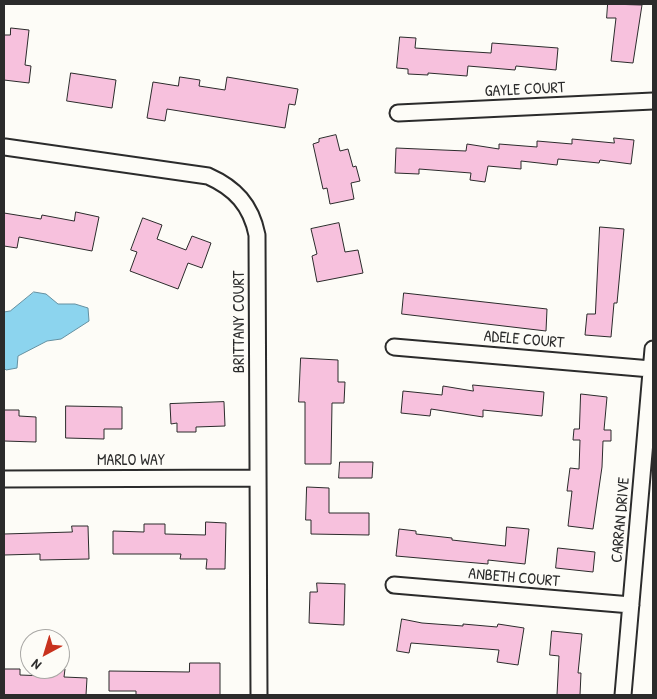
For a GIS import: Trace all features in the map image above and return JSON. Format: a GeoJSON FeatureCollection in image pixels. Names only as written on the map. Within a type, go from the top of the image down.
{"type":"FeatureCollection","features":[{"type":"Feature","properties":{"kind":"street","name":"GAYLE COURT"},"geometry":{"type":"LineString","coordinates":[[398,113],[653,101]]}},
{"type":"Feature","properties":{"kind":"street","name":"BRITTANY COURT"},"geometry":{"type":"LineString","coordinates":[[5,147],[208,176],[226,184],[240,197],[250,212],[257,235],[260,695]]}},
{"type":"Feature","properties":{"kind":"street","name":"ADELE COURT"},"geometry":{"type":"LineString","coordinates":[[394,347],[652,369]]}},
{"type":"Feature","properties":{"kind":"street","name":"CARRAN DRIVE"},"geometry":{"type":"LineString","coordinates":[[623,695],[653,349]]}},
{"type":"Feature","properties":{"kind":"street","name":"MARLO WAY"},"geometry":{"type":"LineString","coordinates":[[4,479],[258,478]]}},
{"type":"Feature","properties":{"kind":"street","name":"ANBETH COURT"},"geometry":{"type":"LineString","coordinates":[[394,585],[631,605]]}},
{"type":"Feature","properties":{"kind":"water"},"geometry":{"type":"Polygon","coordinates":[[[34,292],[46,294],[58,304],[75,304],[88,308],[89,321],[61,339],[47,341],[18,356],[17,368],[6,370],[4,368],[4,312],[10,311],[34,292]]]}},
{"type":"Feature","properties":{"kind":"building"},"geometry":{"type":"Polygon","coordinates":[[[608,4],[642,5],[633,63],[611,61],[616,18],[607,18],[608,4]]]}},
{"type":"Feature","properties":{"kind":"building"},"geometry":{"type":"Polygon","coordinates":[[[11,28],[29,30],[25,65],[31,66],[29,83],[4,80],[4,35],[10,35],[11,28]]]}},
{"type":"Feature","properties":{"kind":"building"},"geometry":{"type":"Polygon","coordinates":[[[400,37],[416,38],[415,48],[443,50],[491,53],[492,43],[558,48],[556,70],[516,66],[515,70],[468,66],[467,76],[428,73],[428,75],[408,74],[408,69],[397,68],[400,37]]]}},
{"type":"Feature","properties":{"kind":"building"},"geometry":{"type":"Polygon","coordinates":[[[71,73],[116,80],[112,108],[67,101],[71,73]]]}},
{"type":"Feature","properties":{"kind":"building"},"geometry":{"type":"Polygon","coordinates":[[[180,77],[200,80],[199,86],[225,90],[227,77],[298,89],[295,105],[289,104],[285,128],[167,109],[165,121],[147,118],[153,82],[178,86],[180,77]]]}},
{"type":"Feature","properties":{"kind":"building"},"geometry":{"type":"Polygon","coordinates":[[[336,135],[340,151],[348,149],[353,167],[356,166],[360,181],[351,183],[354,199],[330,204],[327,188],[323,189],[313,144],[319,142],[319,139],[336,135]]]}},
{"type":"Feature","properties":{"kind":"building"},"geometry":{"type":"Polygon","coordinates":[[[614,138],[634,140],[631,164],[600,160],[599,163],[558,159],[557,165],[521,161],[521,169],[488,166],[485,182],[470,180],[471,173],[419,169],[419,174],[395,173],[396,148],[466,151],[467,144],[499,149],[499,144],[537,147],[537,141],[572,144],[572,139],[614,143],[614,138]]]}},
{"type":"Feature","properties":{"kind":"building"},"geometry":{"type":"Polygon","coordinates":[[[76,212],[99,217],[92,251],[19,237],[17,248],[4,246],[4,213],[41,219],[42,215],[74,221],[76,212]]]}},
{"type":"Feature","properties":{"kind":"building"},"geometry":{"type":"Polygon","coordinates":[[[143,218],[162,225],[157,239],[186,250],[192,236],[211,243],[202,268],[188,263],[178,289],[130,271],[137,252],[131,250],[143,218]]]}},
{"type":"Feature","properties":{"kind":"building"},"geometry":{"type":"Polygon","coordinates":[[[339,223],[345,252],[358,250],[363,273],[317,282],[312,256],[317,254],[311,229],[339,223]]]}},
{"type":"Feature","properties":{"kind":"building"},"geometry":{"type":"Polygon","coordinates":[[[600,227],[624,229],[617,303],[614,303],[611,337],[585,335],[587,314],[595,314],[600,227]]]}},
{"type":"Feature","properties":{"kind":"building"},"geometry":{"type":"Polygon","coordinates":[[[404,293],[547,309],[546,331],[402,314],[404,293]]]}},
{"type":"Feature","properties":{"kind":"building"},"geometry":{"type":"Polygon","coordinates":[[[301,358],[338,360],[338,382],[345,382],[344,403],[332,403],[331,464],[305,464],[305,402],[299,402],[301,358]]]}},
{"type":"Feature","properties":{"kind":"building"},"geometry":{"type":"Polygon","coordinates":[[[473,385],[544,392],[542,416],[483,410],[483,417],[431,409],[430,416],[401,413],[403,391],[442,395],[443,386],[473,391],[473,385]]]}},
{"type":"Feature","properties":{"kind":"building"},"geometry":{"type":"Polygon","coordinates":[[[581,394],[607,397],[604,430],[611,430],[611,441],[603,441],[602,467],[593,529],[568,526],[572,491],[567,491],[570,468],[579,469],[580,440],[573,440],[574,429],[579,429],[581,394]]]}},
{"type":"Feature","properties":{"kind":"building"},"geometry":{"type":"Polygon","coordinates":[[[224,402],[225,426],[196,427],[196,432],[177,432],[177,423],[171,424],[170,404],[224,402]]]}},
{"type":"Feature","properties":{"kind":"building"},"geometry":{"type":"Polygon","coordinates":[[[66,406],[122,407],[122,429],[104,429],[104,439],[66,438],[66,406]]]}},
{"type":"Feature","properties":{"kind":"building"},"geometry":{"type":"Polygon","coordinates":[[[4,410],[19,410],[19,416],[36,417],[36,442],[4,441],[4,410]]]}},
{"type":"Feature","properties":{"kind":"building"},"geometry":{"type":"Polygon","coordinates":[[[340,462],[373,462],[372,478],[339,478],[340,462]]]}},
{"type":"Feature","properties":{"kind":"building"},"geometry":{"type":"Polygon","coordinates":[[[307,487],[329,488],[329,513],[369,513],[369,535],[311,534],[311,520],[306,520],[307,487]]]}},
{"type":"Feature","properties":{"kind":"building"},"geometry":{"type":"Polygon","coordinates":[[[206,522],[226,523],[225,569],[206,569],[207,559],[180,559],[181,554],[113,554],[113,531],[144,532],[144,524],[165,524],[165,534],[205,535],[206,522]]]}},
{"type":"Feature","properties":{"kind":"building"},"geometry":{"type":"Polygon","coordinates":[[[72,526],[88,526],[89,559],[40,560],[40,554],[4,555],[4,534],[72,532],[72,526]]]}},
{"type":"Feature","properties":{"kind":"building"},"geometry":{"type":"Polygon","coordinates":[[[507,527],[529,529],[525,564],[488,560],[488,564],[396,556],[399,529],[416,531],[416,534],[452,538],[452,540],[505,546],[507,527]]]}},
{"type":"Feature","properties":{"kind":"building"},"geometry":{"type":"Polygon","coordinates":[[[558,548],[595,552],[593,572],[556,568],[558,548]]]}},
{"type":"Feature","properties":{"kind":"building"},"geometry":{"type":"Polygon","coordinates":[[[317,583],[345,584],[344,625],[309,623],[310,592],[317,592],[317,583]]]}},
{"type":"Feature","properties":{"kind":"building"},"geometry":{"type":"Polygon","coordinates":[[[402,619],[422,623],[497,627],[498,624],[524,628],[518,665],[497,662],[499,650],[411,643],[409,653],[397,651],[402,619]]]}},
{"type":"Feature","properties":{"kind":"building"},"geometry":{"type":"Polygon","coordinates":[[[552,631],[582,634],[578,673],[581,673],[580,695],[557,695],[559,656],[550,655],[552,631]]]}},
{"type":"Feature","properties":{"kind":"building"},"geometry":{"type":"Polygon","coordinates":[[[190,663],[220,663],[220,695],[136,695],[136,691],[109,691],[109,671],[189,672],[190,663]]]}},
{"type":"Feature","properties":{"kind":"building"},"geometry":{"type":"Polygon","coordinates":[[[4,669],[20,669],[20,679],[87,678],[86,695],[4,695],[4,669]]]}}]}
